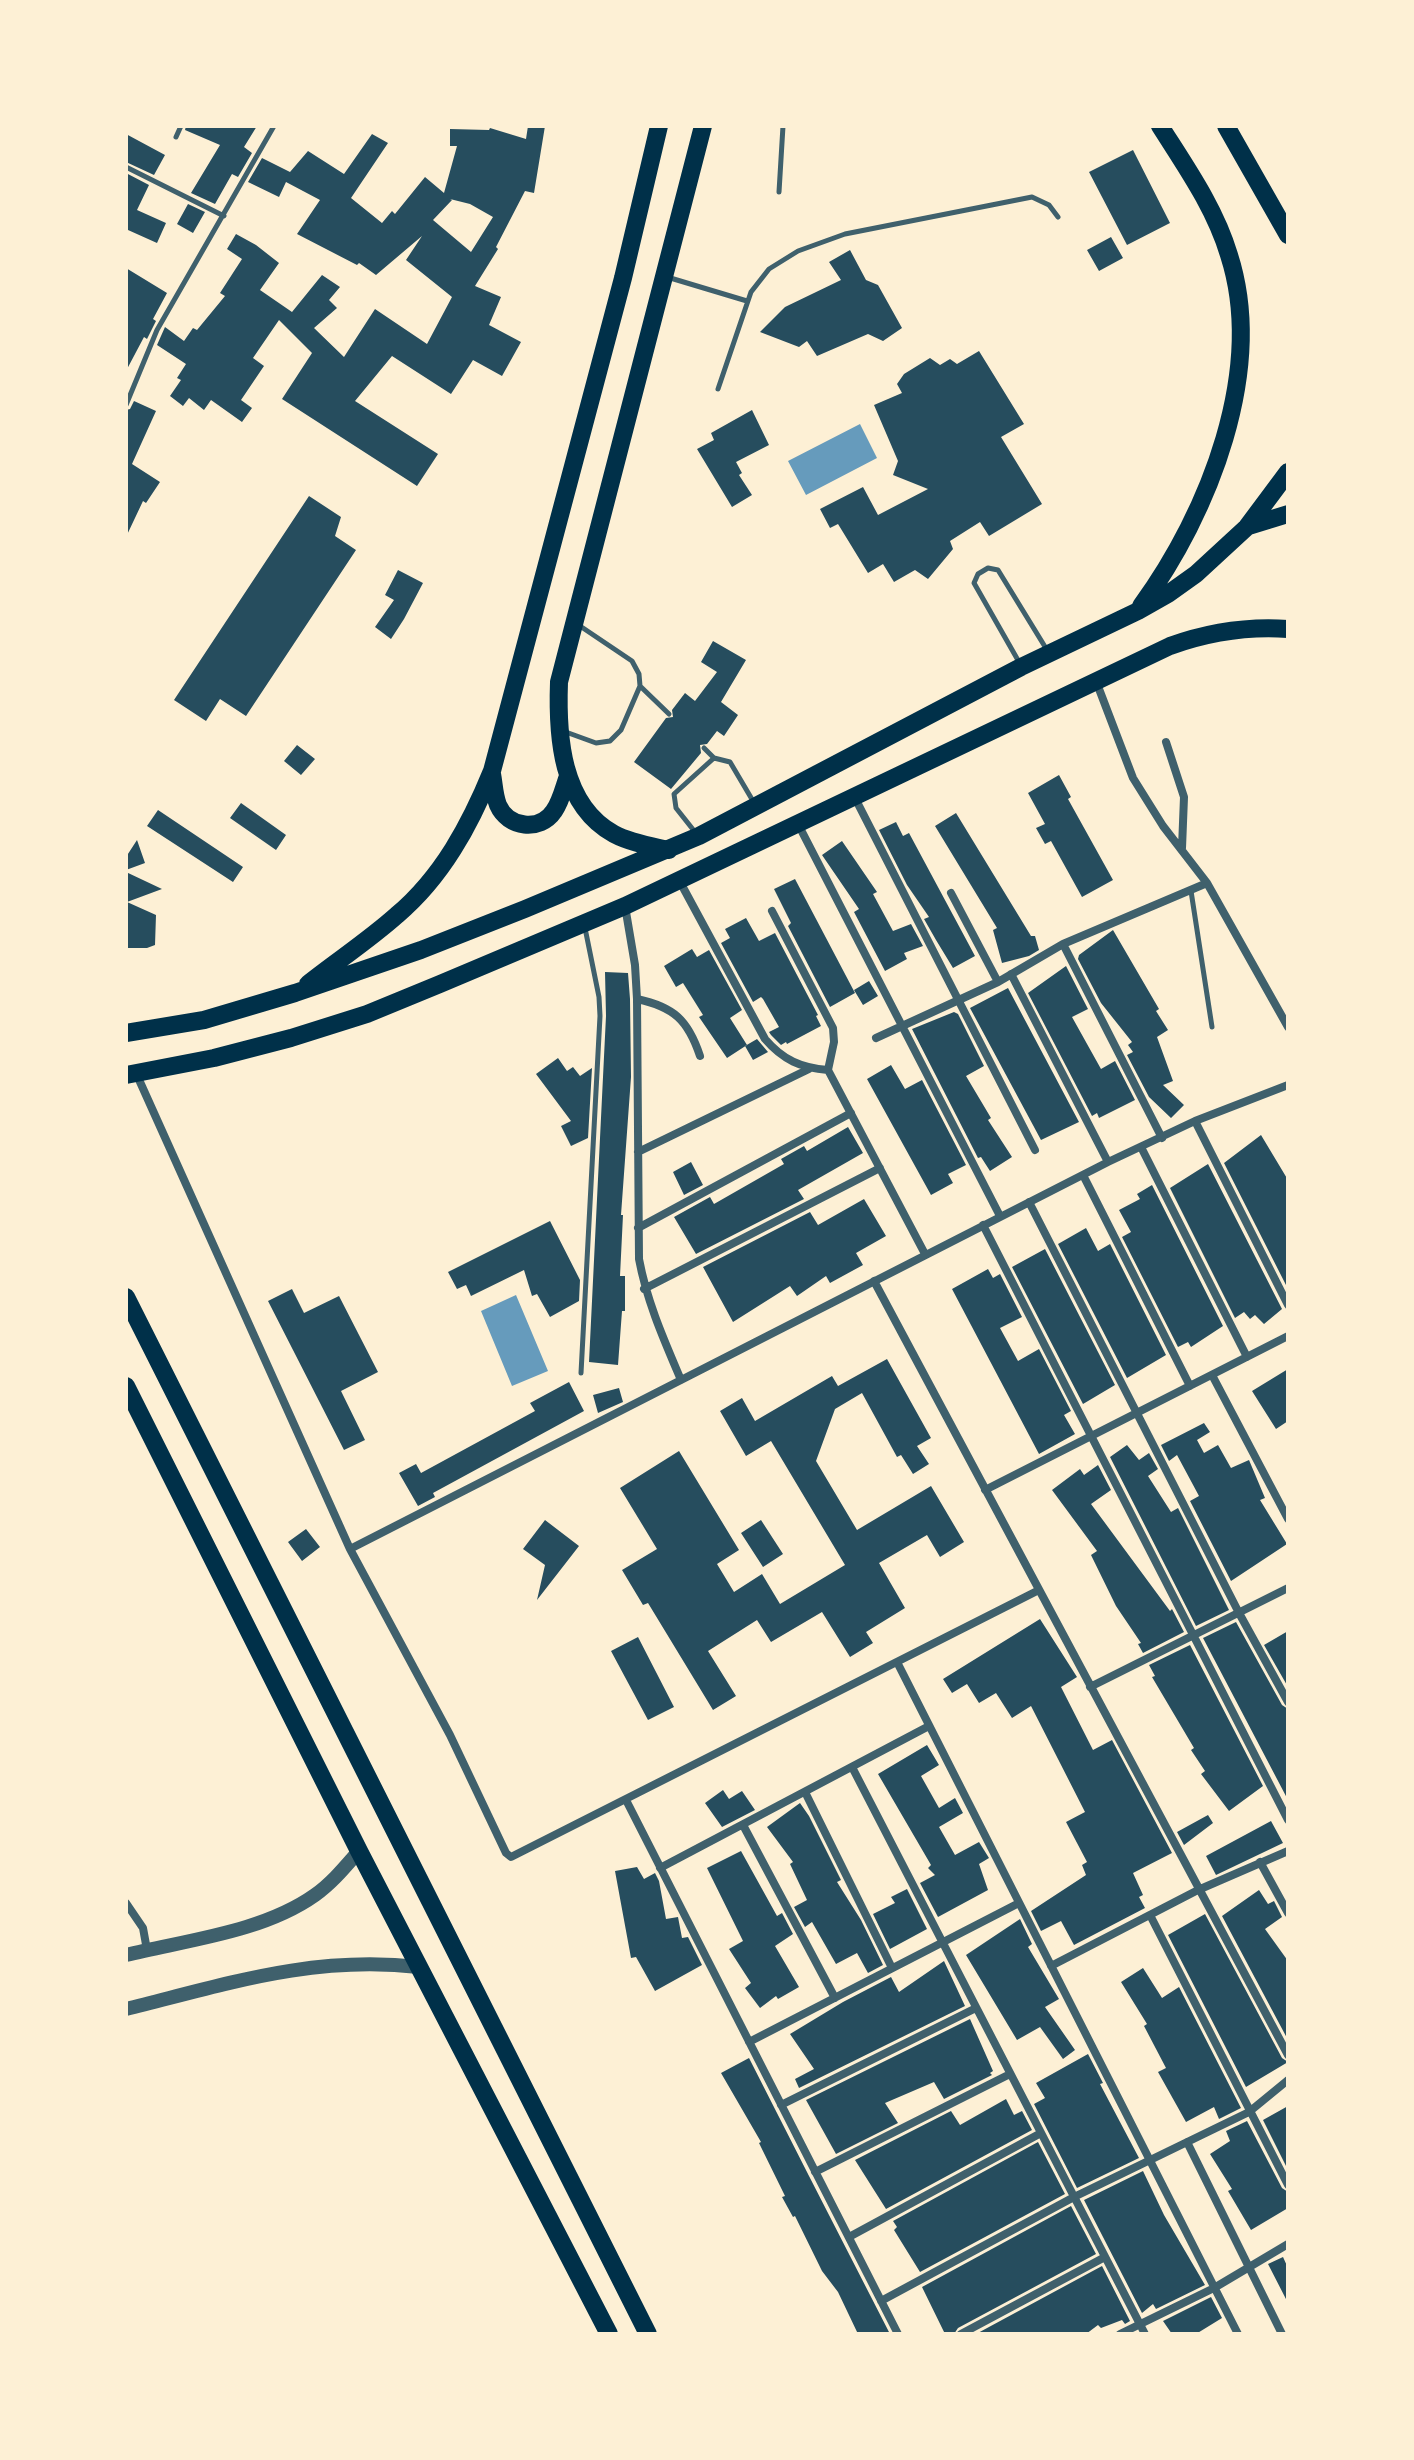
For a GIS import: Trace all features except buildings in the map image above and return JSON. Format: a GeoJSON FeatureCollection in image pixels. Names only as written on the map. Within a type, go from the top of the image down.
{"type":"FeatureCollection","features":[{"type":"Feature","properties":{"kind":"main road"},"geometry":{"type":"LineString","coordinates":[[295,993],[398,914],[428,883],[454,849],[492,771],[623,278],[659,126]]}},
{"type":"Feature","properties":{"kind":"main road"},"geometry":{"type":"LineString","coordinates":[[669,850],[631,841],[599,824],[574,791],[559,729],[559,682],[703,126]]}},
{"type":"Feature","properties":{"kind":"main road"},"geometry":{"type":"LineString","coordinates":[[1138,611],[1176,553],[1206,491],[1227,427],[1239,366],[1241,337],[1236,282],[1221,231],[1160,126]]}},
{"type":"Feature","properties":{"kind":"main road"},"geometry":{"type":"LineString","coordinates":[[1226,126],[1288,235]]}},
{"type":"Feature","properties":{"kind":"main road"},"geometry":{"type":"LineString","coordinates":[[126,1033],[204,1020],[421,950],[699,836],[1048,653],[1138,611],[1196,574],[1247,527],[1288,472]]}},
{"type":"Feature","properties":{"kind":"main road"},"geometry":{"type":"LineString","coordinates":[[1247,527],[1288,514]]}},
{"type":"Feature","properties":{"kind":"main road"},"geometry":{"type":"LineString","coordinates":[[131,1074],[230,1054],[352,1019],[625,906],[1096,681],[1193,638],[1241,628],[1288,629]]}},
{"type":"Feature","properties":{"kind":"main road"},"geometry":{"type":"LineString","coordinates":[[492,771],[499,808],[505,816],[522,825],[531,825],[549,817],[559,802],[568,776]]}},
{"type":"Feature","properties":{"kind":"main road"},"geometry":{"type":"LineString","coordinates":[[126,1297],[648,2334]]}},
{"type":"Feature","properties":{"kind":"main road"},"geometry":{"type":"LineString","coordinates":[[126,1386],[359,1851],[609,2334]]}},
{"type":"Feature","properties":{"kind":"street"},"geometry":{"type":"LineString","coordinates":[[1096,681],[1133,778],[1163,826],[1207,883],[1288,1027]]}},
{"type":"Feature","properties":{"kind":"street"},"geometry":{"type":"LineString","coordinates":[[1166,742],[1184,797],[1182,848]]}},
{"type":"Feature","properties":{"kind":"street"},"geometry":{"type":"LineString","coordinates":[[855,798],[1035,1150]]}},
{"type":"Feature","properties":{"kind":"street"},"geometry":{"type":"LineString","coordinates":[[798,824],[1000,1216]]}},
{"type":"Feature","properties":{"kind":"street"},"geometry":{"type":"LineString","coordinates":[[679,880],[765,1039],[777,1053],[793,1063],[809,1069],[828,1070]]}},
{"type":"Feature","properties":{"kind":"street"},"geometry":{"type":"LineString","coordinates":[[876,1038],[998,982],[1063,944],[1207,883]]}},
{"type":"Feature","properties":{"kind":"street"},"geometry":{"type":"LineString","coordinates":[[951,893],[998,982]]}},
{"type":"Feature","properties":{"kind":"street"},"geometry":{"type":"LineString","coordinates":[[625,906],[634,954],[637,999],[639,1259],[644,1289],[681,1380]]}},
{"type":"Feature","properties":{"kind":"street"},"geometry":{"type":"LineString","coordinates":[[772,911],[833,1028],[834,1042],[828,1070],[925,1254]]}},
{"type":"Feature","properties":{"kind":"street"},"geometry":{"type":"LineString","coordinates":[[1063,944],[1162,1138]]}},
{"type":"Feature","properties":{"kind":"street"},"geometry":{"type":"LineString","coordinates":[[1011,974],[1108,1162]]}},
{"type":"Feature","properties":{"kind":"street"},"geometry":{"type":"LineString","coordinates":[[637,999],[659,1004],[679,1016],[693,1034],[700,1056]]}},
{"type":"Feature","properties":{"kind":"street"},"geometry":{"type":"LineString","coordinates":[[638,1152],[809,1069]]}},
{"type":"Feature","properties":{"kind":"street"},"geometry":{"type":"LineString","coordinates":[[131,1074],[350,1549],[450,1735],[506,1853],[511,1857],[1039,1590]]}},
{"type":"Feature","properties":{"kind":"street"},"geometry":{"type":"LineString","coordinates":[[350,1549],[1108,1162],[1195,1121],[1288,1085]]}},
{"type":"Feature","properties":{"kind":"street"},"geometry":{"type":"LineString","coordinates":[[638,1228],[851,1113]]}},
{"type":"Feature","properties":{"kind":"street"},"geometry":{"type":"LineString","coordinates":[[1195,1121],[1288,1305]]}},
{"type":"Feature","properties":{"kind":"street"},"geometry":{"type":"LineString","coordinates":[[1141,1147],[1247,1357]]}},
{"type":"Feature","properties":{"kind":"street"},"geometry":{"type":"LineString","coordinates":[[644,1289],[880,1168]]}},
{"type":"Feature","properties":{"kind":"street"},"geometry":{"type":"LineString","coordinates":[[1083,1175],[1190,1386]]}},
{"type":"Feature","properties":{"kind":"street"},"geometry":{"type":"LineString","coordinates":[[1029,1202],[1239,1613],[1288,1702]]}},
{"type":"Feature","properties":{"kind":"street"},"geometry":{"type":"LineString","coordinates":[[983,1225],[1288,1820]]}},
{"type":"Feature","properties":{"kind":"street"},"geometry":{"type":"LineString","coordinates":[[874,1281],[1288,2055]]}},
{"type":"Feature","properties":{"kind":"street"},"geometry":{"type":"LineString","coordinates":[[985,1490],[1288,1336]]}},
{"type":"Feature","properties":{"kind":"street"},"geometry":{"type":"LineString","coordinates":[[1212,1375],[1288,1519]]}},
{"type":"Feature","properties":{"kind":"street"},"geometry":{"type":"LineString","coordinates":[[1090,1687],[1288,1588]]}},
{"type":"Feature","properties":{"kind":"street"},"geometry":{"type":"LineString","coordinates":[[897,1662],[1238,2334]]}},
{"type":"Feature","properties":{"kind":"street"},"geometry":{"type":"LineString","coordinates":[[660,1868],[929,1726]]}},
{"type":"Feature","properties":{"kind":"street"},"geometry":{"type":"LineString","coordinates":[[852,1767],[1145,2334]]}},
{"type":"Feature","properties":{"kind":"street"},"geometry":{"type":"LineString","coordinates":[[805,1792],[892,1968]]}},
{"type":"Feature","properties":{"kind":"street"},"geometry":{"type":"LineString","coordinates":[[626,1800],[898,2334]]}},
{"type":"Feature","properties":{"kind":"street"},"geometry":{"type":"LineString","coordinates":[[743,1825],[835,1998]]}},
{"type":"Feature","properties":{"kind":"street"},"geometry":{"type":"LineString","coordinates":[[126,1955],[262,1923],[290,1911],[316,1895],[339,1875],[359,1851]]}},
{"type":"Feature","properties":{"kind":"street"},"geometry":{"type":"LineString","coordinates":[[1051,1966],[1198,1890],[1288,1851]]}},
{"type":"Feature","properties":{"kind":"street"},"geometry":{"type":"LineString","coordinates":[[1260,1862],[1288,1913]]}},
{"type":"Feature","properties":{"kind":"street"},"geometry":{"type":"LineString","coordinates":[[126,1903],[139,1918],[147,1950]]}},
{"type":"Feature","properties":{"kind":"street"},"geometry":{"type":"LineString","coordinates":[[749,2042],[1019,1903]]}},
{"type":"Feature","properties":{"kind":"street"},"geometry":{"type":"LineString","coordinates":[[1150,1915],[1288,2185]]}},
{"type":"Feature","properties":{"kind":"street"},"geometry":{"type":"LineString","coordinates":[[126,2009],[306,1967],[362,1963],[419,1967]]}},
{"type":"Feature","properties":{"kind":"street"},"geometry":{"type":"LineString","coordinates":[[781,2105],[976,2008]]}},
{"type":"Feature","properties":{"kind":"street"},"geometry":{"type":"LineString","coordinates":[[815,2172],[1010,2074]]}},
{"type":"Feature","properties":{"kind":"street"},"geometry":{"type":"LineString","coordinates":[[881,2301],[1074,2197],[1249,2112],[1288,2080]]}},
{"type":"Feature","properties":{"kind":"street"},"geometry":{"type":"LineString","coordinates":[[849,2237],[1041,2133]]}},
{"type":"Feature","properties":{"kind":"street"},"geometry":{"type":"LineString","coordinates":[[1187,2142],[1282,2334]]}},
{"type":"Feature","properties":{"kind":"street"},"geometry":{"type":"LineString","coordinates":[[1120,2334],[1214,2288],[1288,2244]]}},
{"type":"Feature","properties":{"kind":"street"},"geometry":{"type":"LineString","coordinates":[[961,2334],[1105,2257]]}},
{"type":"Feature","properties":{"kind":"lane"},"geometry":{"type":"LineString","coordinates":[[176,137],[181,126]]}},
{"type":"Feature","properties":{"kind":"lane"},"geometry":{"type":"LineString","coordinates":[[126,405],[157,330],[274,126]]}},
{"type":"Feature","properties":{"kind":"lane"},"geometry":{"type":"LineString","coordinates":[[779,192],[783,126]]}},
{"type":"Feature","properties":{"kind":"lane"},"geometry":{"type":"LineString","coordinates":[[126,167],[224,216]]}},
{"type":"Feature","properties":{"kind":"lane"},"geometry":{"type":"LineString","coordinates":[[718,389],[747,301],[769,269],[798,251],[845,234],[1032,197],[1049,205],[1058,217]]}},
{"type":"Feature","properties":{"kind":"lane"},"geometry":{"type":"LineString","coordinates":[[665,277],[747,301]]}},
{"type":"Feature","properties":{"kind":"lane"},"geometry":{"type":"LineString","coordinates":[[1021,667],[974,583],[978,574],[988,568],[998,570],[1048,653]]}},
{"type":"Feature","properties":{"kind":"lane"},"geometry":{"type":"LineString","coordinates":[[559,729],[596,743],[610,741],[621,730],[640,686],[639,674],[632,661],[575,623]]}},
{"type":"Feature","properties":{"kind":"lane"},"geometry":{"type":"LineString","coordinates":[[640,686],[669,714]]}},
{"type":"Feature","properties":{"kind":"lane"},"geometry":{"type":"LineString","coordinates":[[704,748],[714,758],[730,762],[756,806]]}},
{"type":"Feature","properties":{"kind":"lane"},"geometry":{"type":"LineString","coordinates":[[699,836],[676,808],[674,794],[714,758]]}},
{"type":"Feature","properties":{"kind":"lane"},"geometry":{"type":"LineString","coordinates":[[1190,890],[1212,1027]]}},
{"type":"Feature","properties":{"kind":"lane"},"geometry":{"type":"LineString","coordinates":[[581,1373],[600,1016],[584,924]]}},
{"type":"Feature","properties":{"kind":"water"},"geometry":{"type":"Polygon","coordinates":[[[860,424],[877,458],[806,495],[788,461],[860,424]]]}},
{"type":"Feature","properties":{"kind":"water"},"geometry":{"type":"Polygon","coordinates":[[[516,1295],[548,1371],[512,1386],[481,1311],[516,1295]]]}}]}
